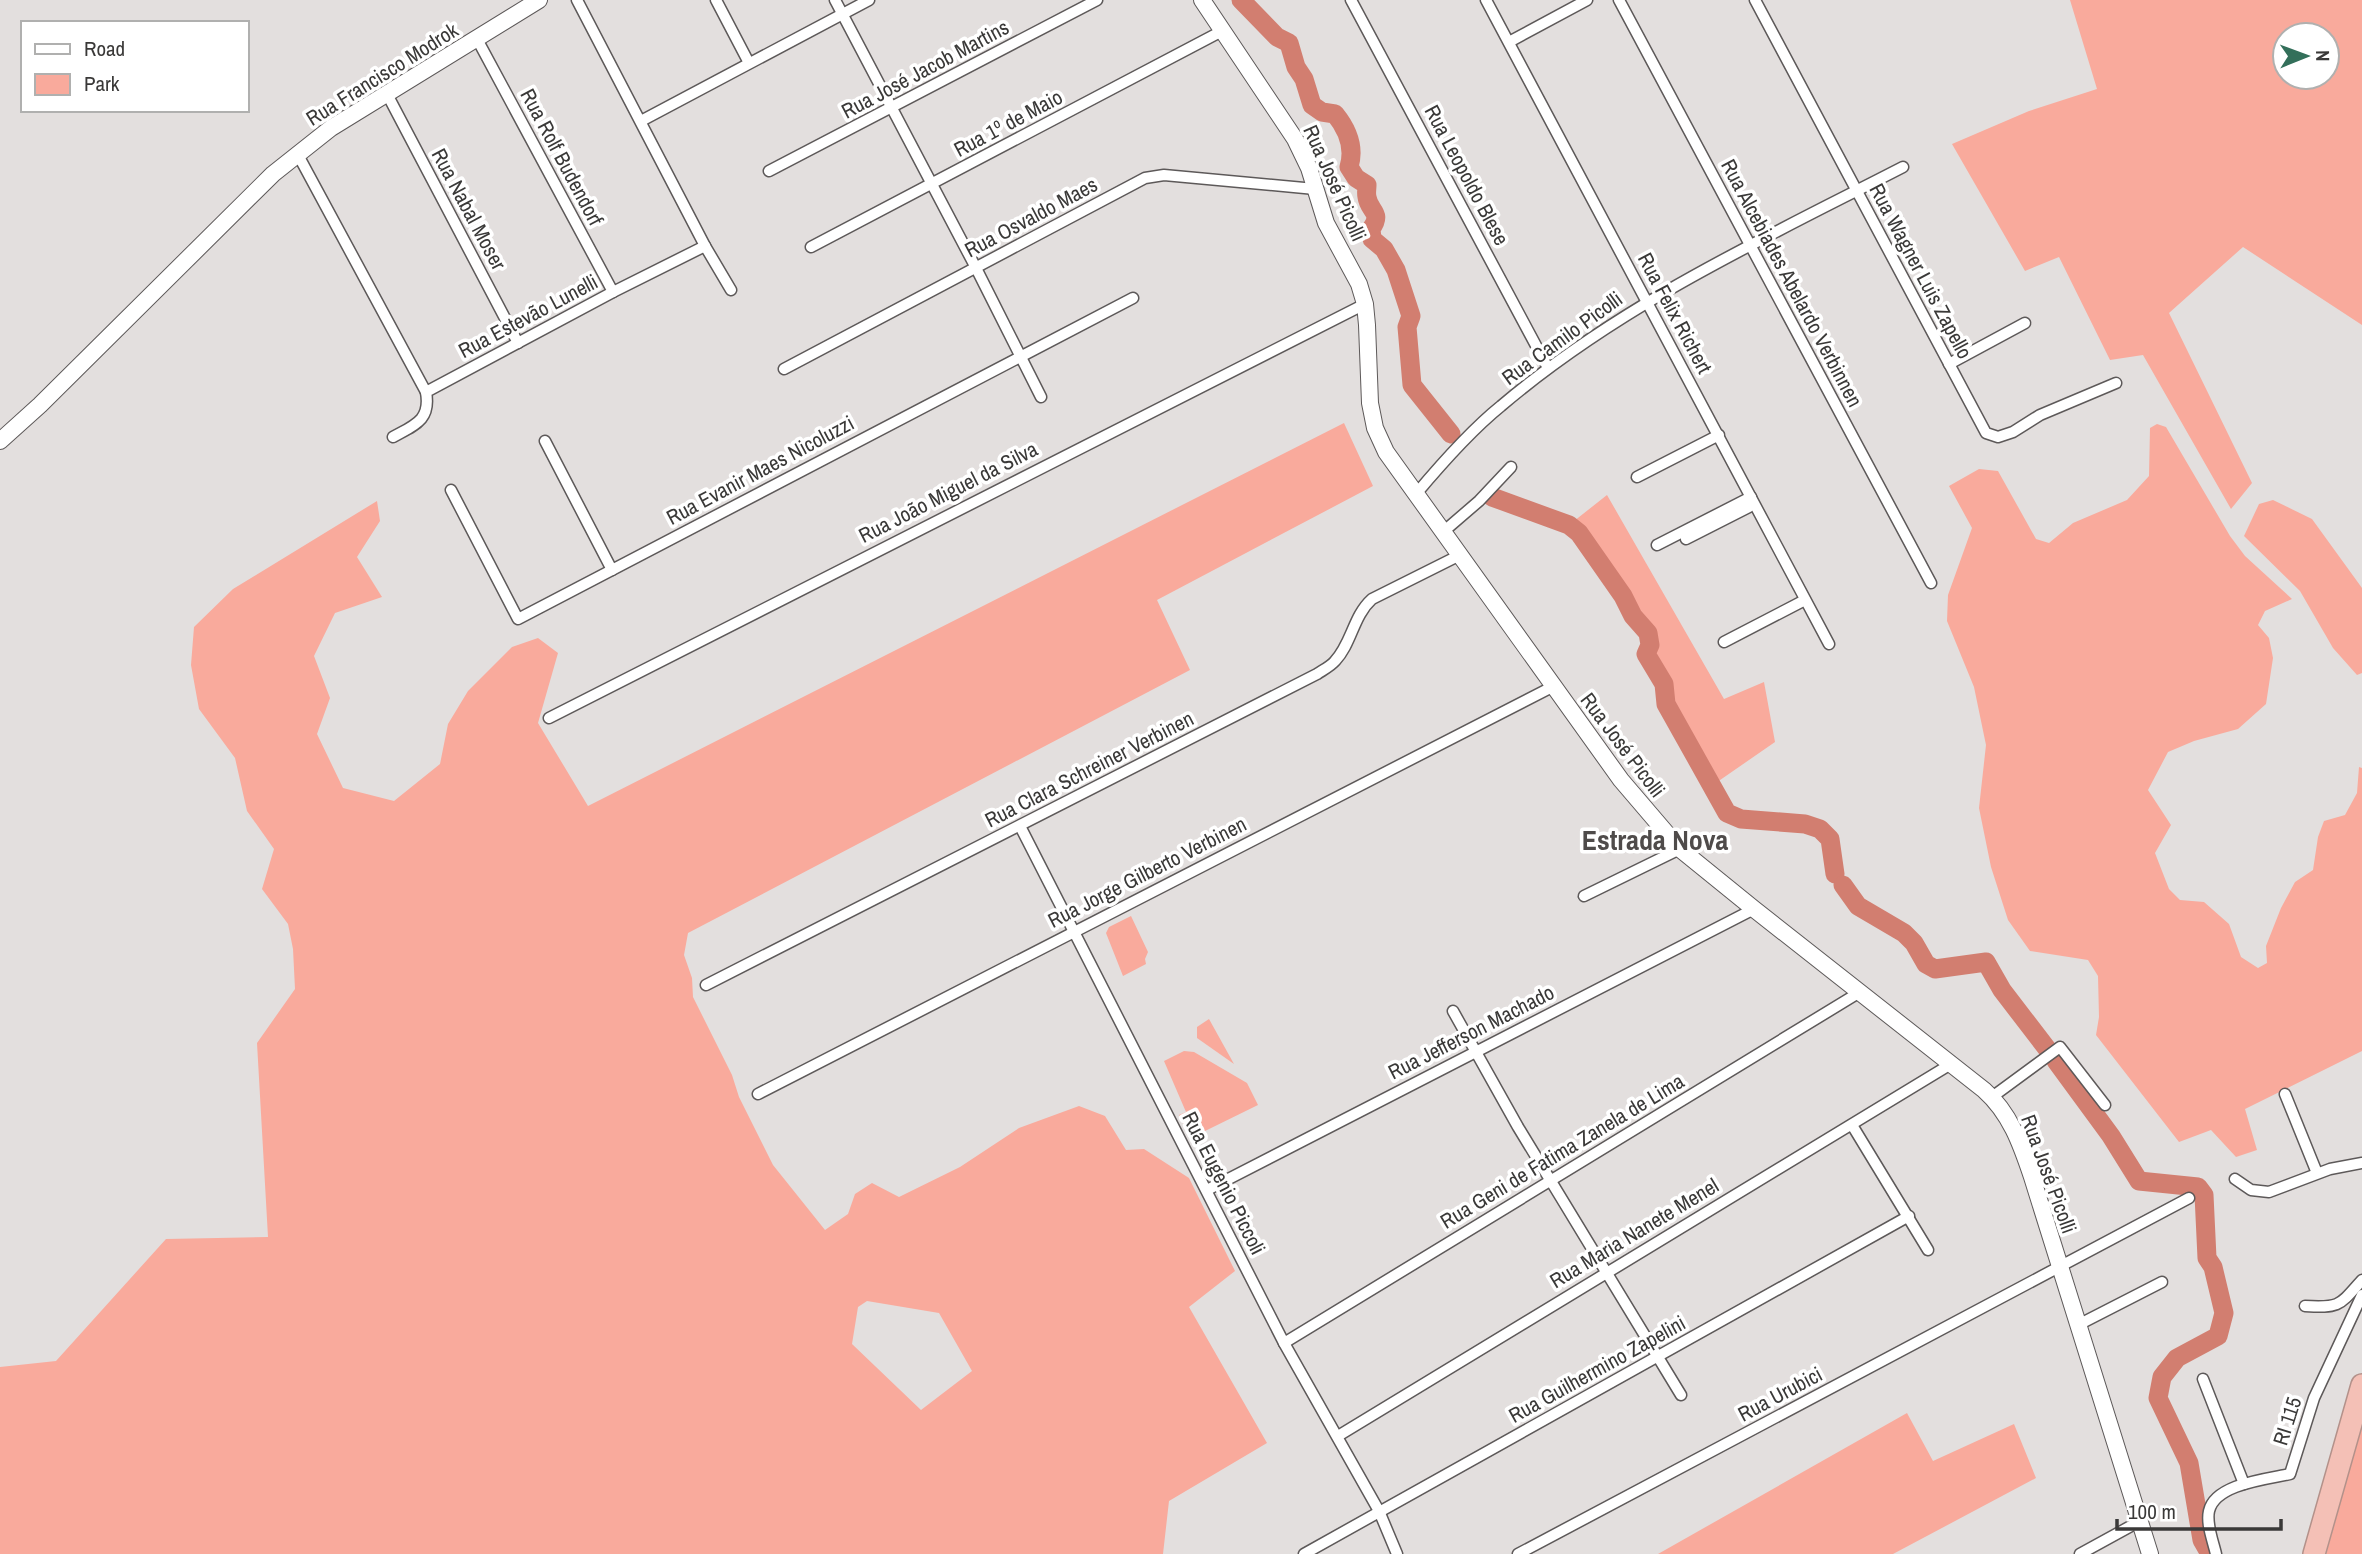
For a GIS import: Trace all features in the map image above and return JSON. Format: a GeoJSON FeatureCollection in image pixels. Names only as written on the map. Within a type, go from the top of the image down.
{"type":"FeatureCollection","features":[{"type":"Feature","properties":{"kind":"highway"},"geometry":{"type":"LineString","coordinates":[[2315,1554],[2362,1385]]}},
{"type":"Feature","properties":{"kind":"street","name":"Rua Francisco Modrok"},"geometry":{"type":"LineString","coordinates":[[0,441],[297,153],[331,128],[538,0]]}},
{"type":"Feature","properties":{"kind":"street"},"geometry":{"type":"LineString","coordinates":[[577,0],[705,246],[731,290]]}},
{"type":"Feature","properties":{"kind":"street"},"geometry":{"type":"LineString","coordinates":[[716,0],[749,63]]}},
{"type":"Feature","properties":{"kind":"street"},"geometry":{"type":"LineString","coordinates":[[835,0],[1041,397]]}},
{"type":"Feature","properties":{"kind":"street"},"geometry":{"type":"LineString","coordinates":[[641,121],[869,0]]}},
{"type":"Feature","properties":{"kind":"street","name":"Rua José Jacob Martins"},"geometry":{"type":"LineString","coordinates":[[769,171],[1097,0]]}},
{"type":"Feature","properties":{"kind":"street","name":"Rua José Picolli"},"geometry":{"type":"LineString","coordinates":[[1202,0],[1306,158],[1326,223],[1357,279],[1365,304],[1368,388],[1372,417],[1386,452],[1553,686],[1636,799],[1680,849],[1992,1097],[2007,1116],[2023,1150],[2150,1554]]}},
{"type":"Feature","properties":{"kind":"street","name":"Rua Leopoldo Blese"},"geometry":{"type":"LineString","coordinates":[[1351,0],[1548,368]]}},
{"type":"Feature","properties":{"kind":"street","name":"Rua Felix Richert"},"geometry":{"type":"LineString","coordinates":[[1486,0],[1829,644]]}},
{"type":"Feature","properties":{"kind":"street"},"geometry":{"type":"LineString","coordinates":[[1509,42],[1587,0]]}},
{"type":"Feature","properties":{"kind":"street","name":"Rua Alcebiades Abelardo Verbinnen"},"geometry":{"type":"LineString","coordinates":[[1619,0],[1931,583]]}},
{"type":"Feature","properties":{"kind":"street","name":"Rua Wagner Luis Zapello"},"geometry":{"type":"LineString","coordinates":[[1755,0],[1986,433],[1998,437],[2013,432],[2040,415],[2116,383]]}},
{"type":"Feature","properties":{"kind":"street","name":"Rua 1º de Maio"},"geometry":{"type":"LineString","coordinates":[[811,247],[1222,31]]}},
{"type":"Feature","properties":{"kind":"street","name":"Rua Rolf Budendorf"},"geometry":{"type":"LineString","coordinates":[[477,39],[613,292]]}},
{"type":"Feature","properties":{"kind":"street","name":"Rua Nabal Moser"},"geometry":{"type":"LineString","coordinates":[[387,94],[518,343]]}},
{"type":"Feature","properties":{"kind":"street"},"geometry":{"type":"LineString","coordinates":[[297,153],[426,392],[428,406],[424,417],[393,437]]}},
{"type":"Feature","properties":{"kind":"street","name":"Rua Camilo Picolli"},"geometry":{"type":"LineString","coordinates":[[1416,494],[1500,406],[1548,368],[1646,301],[1903,167]]}},
{"type":"Feature","properties":{"kind":"street","name":"Rua Osvaldo Maes"},"geometry":{"type":"LineString","coordinates":[[784,369],[1145,178],[1155,175],[1315,189]]}},
{"type":"Feature","properties":{"kind":"street","name":"Rua Estevão Lunelli"},"geometry":{"type":"LineString","coordinates":[[426,392],[705,246]]}},
{"type":"Feature","properties":{"kind":"street","name":"Rua Evanir Maes Nicoluzzi"},"geometry":{"type":"LineString","coordinates":[[451,490],[518,619],[1133,298]]}},
{"type":"Feature","properties":{"kind":"street","name":"Rua João Miguel da Silva"},"geometry":{"type":"LineString","coordinates":[[549,718],[1365,304]]}},
{"type":"Feature","properties":{"kind":"street"},"geometry":{"type":"LineString","coordinates":[[1949,363],[2025,323]]}},
{"type":"Feature","properties":{"kind":"street"},"geometry":{"type":"LineString","coordinates":[[1637,477],[1719,435]]}},
{"type":"Feature","properties":{"kind":"street"},"geometry":{"type":"LineString","coordinates":[[545,441],[612,570]]}},
{"type":"Feature","properties":{"kind":"street"},"geometry":{"type":"LineString","coordinates":[[1443,531],[1479,501],[1511,467]]}},
{"type":"Feature","properties":{"kind":"street"},"geometry":{"type":"LineString","coordinates":[[1686,539],[1752,500]]}},
{"type":"Feature","properties":{"kind":"street"},"geometry":{"type":"LineString","coordinates":[[1657,545],[1752,500]]}},
{"type":"Feature","properties":{"kind":"street","name":"Rua Clara Schreiner Verbinen"},"geometry":{"type":"LineString","coordinates":[[706,985],[1317,674],[1335,662],[1364,607],[1373,599],[1460,555]]}},
{"type":"Feature","properties":{"kind":"street"},"geometry":{"type":"LineString","coordinates":[[1726,644],[1807,603]]}},
{"type":"Feature","properties":{"kind":"street","name":"Rua Jorge Gilberto Verbinen"},"geometry":{"type":"LineString","coordinates":[[758,1094],[1553,686]]}},
{"type":"Feature","properties":{"kind":"street","name":"Rua Eugenio Piccoli"},"geometry":{"type":"LineString","coordinates":[[1020,826],[1284,1343],[1379,1510],[1397,1554]]}},
{"type":"Feature","properties":{"kind":"street"},"geometry":{"type":"LineString","coordinates":[[1584,896],[1680,849]]}},
{"type":"Feature","properties":{"kind":"street","name":"Rua Jefferson Machado"},"geometry":{"type":"LineString","coordinates":[[1207,1190],[1754,909]]}},
{"type":"Feature","properties":{"kind":"street","name":"Rua Geni de Fatima Zanela de Lima"},"geometry":{"type":"LineString","coordinates":[[1284,1343],[1860,992]]}},
{"type":"Feature","properties":{"kind":"street"},"geometry":{"type":"LineString","coordinates":[[1452,1011],[1550,1181],[1681,1395]]}},
{"type":"Feature","properties":{"kind":"street"},"geometry":{"type":"LineString","coordinates":[[1992,1097],[2060,1046],[2105,1105]]}},
{"type":"Feature","properties":{"kind":"street","name":"Rua Maria Nanete Menel"},"geometry":{"type":"LineString","coordinates":[[1338,1436],[1951,1064]]}},
{"type":"Feature","properties":{"kind":"street"},"geometry":{"type":"LineString","coordinates":[[2285,1094],[2317,1173]]}},
{"type":"Feature","properties":{"kind":"street"},"geometry":{"type":"LineString","coordinates":[[1852,1125],[1928,1250]]}},
{"type":"Feature","properties":{"kind":"street"},"geometry":{"type":"LineString","coordinates":[[2235,1179],[2251,1190],[2269,1192],[2317,1173],[2347,1164],[2362,1163]]}},
{"type":"Feature","properties":{"kind":"street","name":"Rua Urubici"},"geometry":{"type":"LineString","coordinates":[[1518,1554],[2189,1198]]}},
{"type":"Feature","properties":{"kind":"street","name":"Rua Guilhermino Zapelini"},"geometry":{"type":"LineString","coordinates":[[1304,1554],[1909,1216]]}},
{"type":"Feature","properties":{"kind":"street"},"geometry":{"type":"LineString","coordinates":[[2305,1306],[2331,1308],[2339,1305],[2362,1280]]}},
{"type":"Feature","properties":{"kind":"street"},"geometry":{"type":"LineString","coordinates":[[2078,1325],[2162,1282]]}},
{"type":"Feature","properties":{"kind":"street","name":"RI 115"},"geometry":{"type":"LineString","coordinates":[[2216,1554],[2209,1523],[2211,1505],[2222,1494],[2244,1484],[2290,1474],[2314,1398],[2362,1295]]}},
{"type":"Feature","properties":{"kind":"street"},"geometry":{"type":"LineString","coordinates":[[2203,1379],[2244,1484]]}},
{"type":"Feature","properties":{"kind":"street"},"geometry":{"type":"LineString","coordinates":[[2080,1554],[2140,1521]]}},
{"type":"Feature","properties":{"kind":"green space"},"geometry":{"type":"Polygon","coordinates":[[[2070,0],[2362,0],[2362,325],[2243,247],[2169,313],[2252,483],[2231,509],[2143,355],[2110,360],[2059,257],[2025,271],[1952,144],[2029,111],[2097,89],[2070,0]]]}},
{"type":"Feature","properties":{"kind":"green space"},"geometry":{"type":"Polygon","coordinates":[[[1344,423],[1373,486],[1157,600],[1190,670],[688,933],[684,955],[692,978],[693,997],[773,1165],[825,1230],[848,1214],[855,1194],[872,1183],[899,1197],[960,1167],[1019,1128],[1079,1106],[1105,1116],[1126,1150],[1144,1149],[1189,1178],[1235,1271],[1189,1307],[1267,1443],[1169,1501],[1163,1554],[0,1554],[0,1367],[56,1361],[166,1239],[268,1237],[257,1043],[295,989],[293,949],[288,924],[262,889],[274,849],[247,811],[235,758],[199,709],[191,665],[194,627],[233,589],[377,501],[380,521],[357,557],[382,597],[335,613],[314,656],[330,698],[317,734],[343,788],[394,801],[440,764],[448,724],[468,691],[512,647],[538,638],[558,653],[538,723],[588,806],[1344,423]],[[867,1301],[858,1307],[852,1344],[921,1410],[972,1371],[939,1313],[867,1301]]]}},
{"type":"Feature","properties":{"kind":"green space"},"geometry":{"type":"Polygon","coordinates":[[[2157,424],[2166,427],[2230,536],[2245,556],[2292,599],[2265,611],[2258,625],[2269,638],[2273,658],[2266,704],[2238,729],[2194,741],[2168,752],[2148,790],[2171,825],[2155,853],[2169,889],[2180,900],[2204,902],[2229,924],[2241,957],[2258,968],[2267,963],[2266,946],[2281,908],[2295,882],[2313,870],[2318,837],[2324,821],[2345,815],[2357,793],[2359,767],[2362,768],[2362,1051],[2245,1109],[2257,1150],[2236,1157],[2211,1130],[2179,1142],[2096,1035],[2099,1017],[2098,976],[2088,960],[2030,951],[2008,920],[1991,867],[1979,808],[1986,745],[1974,687],[1947,621],[1948,595],[1972,528],[1949,486],[1979,469],[1998,471],[2036,539],[2049,543],[2073,523],[2127,500],[2149,476],[2150,428],[2157,424]]]}},
{"type":"Feature","properties":{"kind":"green space"},"geometry":{"type":"Polygon","coordinates":[[[1607,495],[1724,699],[1764,682],[1775,742],[1710,787],[1666,704],[1664,684],[1646,654],[1648,632],[1633,616],[1588,545],[1569,525],[1607,495]]]}},
{"type":"Feature","properties":{"kind":"green space"},"geometry":{"type":"Polygon","coordinates":[[[2273,500],[2312,519],[2362,588],[2362,673],[2357,675],[2333,648],[2300,591],[2244,536],[2259,504],[2273,500]]]}},
{"type":"Feature","properties":{"kind":"green space"},"geometry":{"type":"Polygon","coordinates":[[[1131,916],[1148,952],[1146,964],[1123,976],[1106,933],[1109,927],[1131,916]]]}},
{"type":"Feature","properties":{"kind":"green space"},"geometry":{"type":"Polygon","coordinates":[[[1209,1019],[1234,1064],[1197,1038],[1197,1027],[1209,1019]]]}},
{"type":"Feature","properties":{"kind":"green space"},"geometry":{"type":"Polygon","coordinates":[[[1184,1051],[1194,1052],[1247,1083],[1258,1105],[1203,1132],[1204,1135],[1192,1141],[1179,1115],[1186,1112],[1164,1061],[1184,1051]]]}},
{"type":"Feature","properties":{"kind":"green space"},"geometry":{"type":"Polygon","coordinates":[[[1907,1413],[1933,1461],[2014,1424],[2036,1478],[1893,1554],[1658,1554],[1907,1413]]]}},
{"type":"Feature","properties":{"kind":"green space"},"geometry":{"type":"Polygon","coordinates":[[[2362,1425],[2362,1554],[2326,1554],[2362,1425]]]}},
{"type":"Feature","properties":{"kind":"waterway"},"geometry":{"type":"LineString","coordinates":[[1241,0],[1277,37],[1289,43],[1312,105],[1322,112],[1335,114],[1344,126],[1351,146],[1349,167],[1356,178],[1367,185],[1368,202],[1376,215],[1371,229],[1372,239],[1384,249],[1396,270],[1411,316],[1407,327],[1412,385],[1451,434]]}},
{"type":"Feature","properties":{"kind":"waterway"},"geometry":{"type":"LineString","coordinates":[[1492,497],[1569,525],[1579,533],[1623,596],[1633,616],[1648,633],[1650,645],[1646,654],[1664,684],[1666,704],[1727,813],[1741,819],[1805,824],[1820,829],[1830,839],[1835,874]]}},
{"type":"Feature","properties":{"kind":"waterway"},"geometry":{"type":"LineString","coordinates":[[1843,885],[1858,906],[1904,933],[1914,943],[1926,964],[1935,969],[1986,962],[2002,990],[2048,1050]]}},
{"type":"Feature","properties":{"kind":"waterway"},"geometry":{"type":"LineString","coordinates":[[2056,1061],[2111,1136],[2139,1181],[2198,1187],[2204,1195],[2207,1258],[2213,1267],[2224,1313],[2218,1336],[2177,1358],[2162,1377],[2158,1398],[2189,1463],[2202,1540],[2210,1554]]}},
{"type":"Feature","properties":{"kind":"district","name":"Estrada Nova"},"geometry":{"type":"Point","coordinates":[1655,840]}}]}
